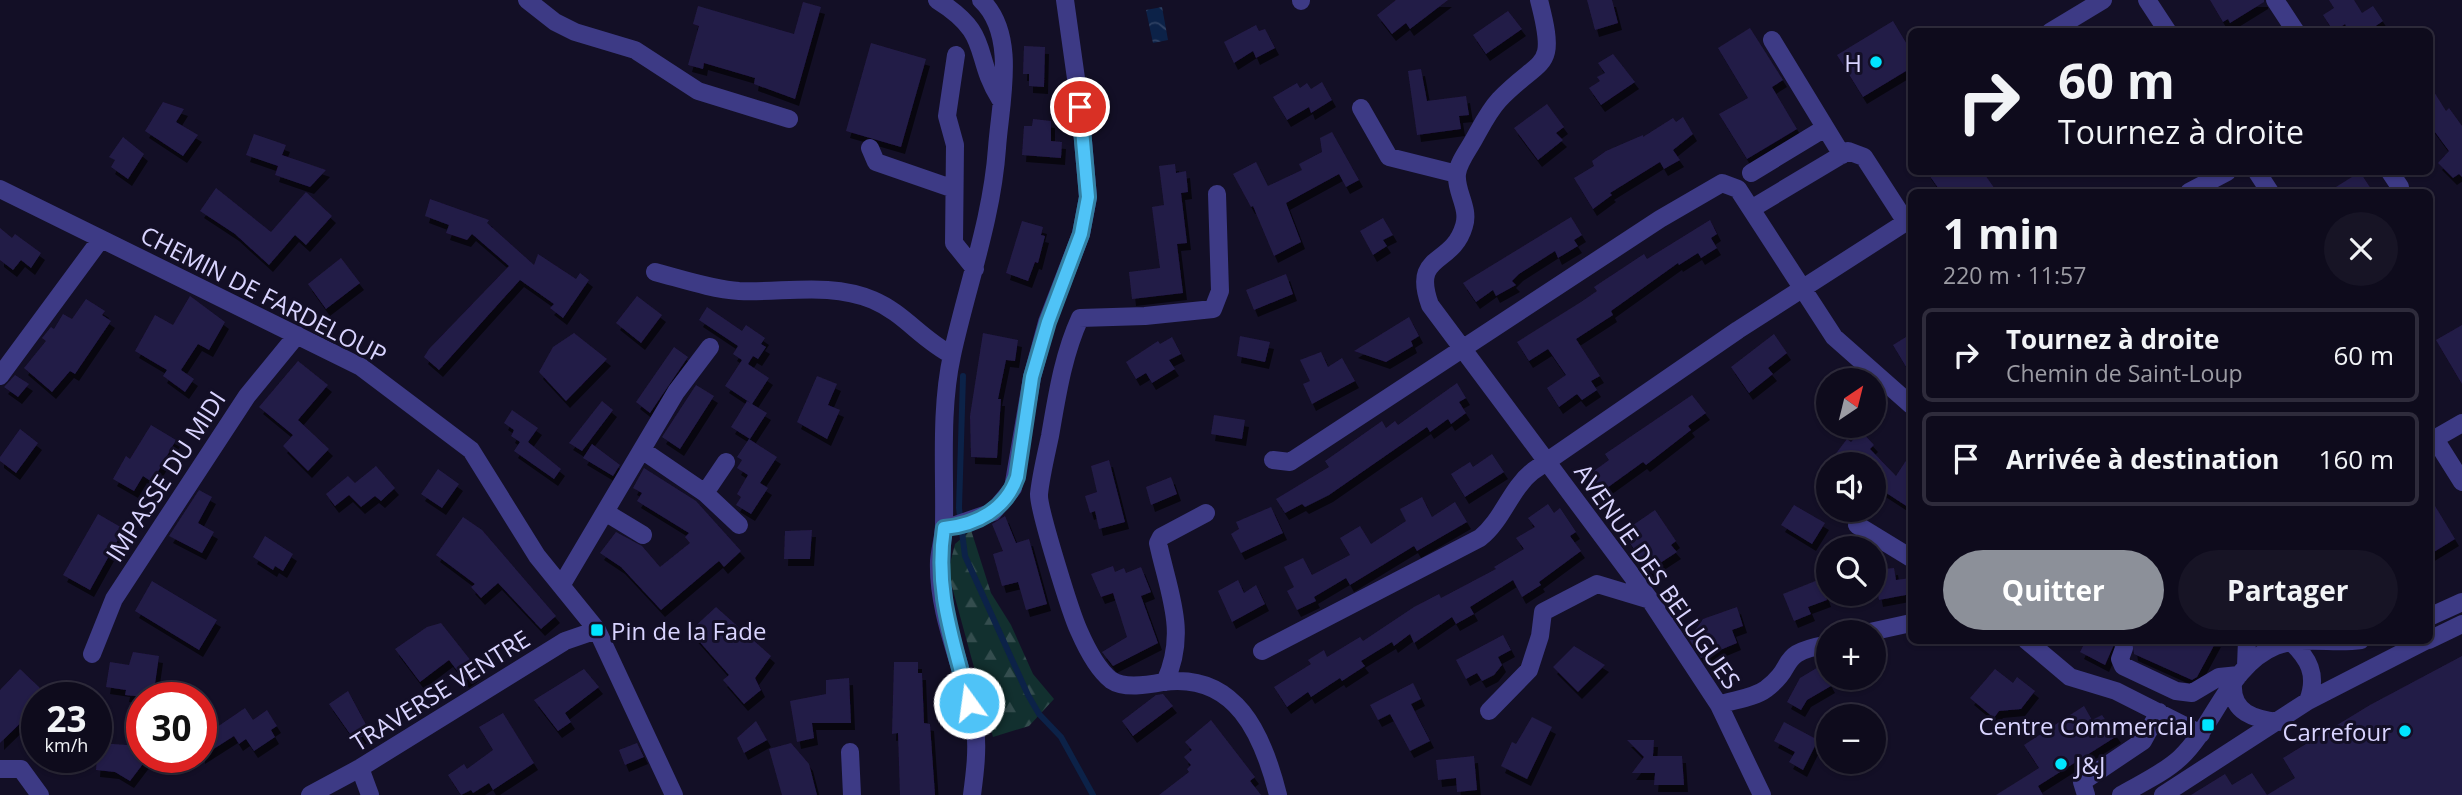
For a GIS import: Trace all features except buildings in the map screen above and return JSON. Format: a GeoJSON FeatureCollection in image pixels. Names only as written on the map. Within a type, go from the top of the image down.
{"type":"FeatureCollection","features":[{"type":"Feature","properties":{"kind":"street"},"geometry":{"type":"LineString","coordinates":[[527,0],[555,22],[603,35],[635,50],[698,91],[789,119]]}},
{"type":"Feature","properties":{"kind":"street"},"geometry":{"type":"LineString","coordinates":[[937,0],[968,24],[978,37],[991,84],[1000,100]]}},
{"type":"Feature","properties":{"kind":"street"},"geometry":{"type":"LineString","coordinates":[[972,795],[976,763],[975,726],[940,586],[939,559],[957,525],[945,399],[952,355],[975,268],[995,174],[1004,53],[998,27],[981,0]]}},
{"type":"Feature","properties":{"kind":"street"},"geometry":{"type":"LineString","coordinates":[[957,525],[993,512],[1013,488],[1032,377],[1048,322],[1081,234],[1088,197],[1080,107],[1065,0]]}},
{"type":"Feature","properties":{"kind":"street"},"geometry":{"type":"LineString","coordinates":[[1361,108],[1389,157],[1457,174],[1491,110],[1499,100],[1538,68],[1546,54],[1549,39],[1539,0]]}},
{"type":"Feature","properties":{"kind":"street"},"geometry":{"type":"LineString","coordinates":[[2057,28],[2103,0]]}},
{"type":"Feature","properties":{"kind":"street"},"geometry":{"type":"LineString","coordinates":[[2147,0],[2165,28]]}},
{"type":"Feature","properties":{"kind":"street"},"geometry":{"type":"LineString","coordinates":[[2275,0],[2293,28]]}},
{"type":"Feature","properties":{"kind":"street"},"geometry":{"type":"LineString","coordinates":[[1772,40],[1842,155]]}},
{"type":"Feature","properties":{"kind":"street"},"geometry":{"type":"LineString","coordinates":[[956,55],[947,116],[955,145],[954,243],[975,268]]}},
{"type":"Feature","properties":{"kind":"street"},"geometry":{"type":"LineString","coordinates":[[1751,173],[1790,141],[1825,128]]}},
{"type":"Feature","properties":{"kind":"street"},"geometry":{"type":"LineString","coordinates":[[870,148],[876,162],[954,189]]}},
{"type":"Feature","properties":{"kind":"street"},"geometry":{"type":"LineString","coordinates":[[1262,651],[1480,538],[1491,530],[1522,479],[1738,330],[1906,222],[1864,157],[1857,152],[1842,155],[1751,209]]}},
{"type":"Feature","properties":{"kind":"street","name":"AVENUE DES BELUGUES"},"geometry":{"type":"LineString","coordinates":[[1457,174],[1466,214],[1465,225],[1456,244],[1427,269],[1423,285],[1430,305],[1650,600],[1719,705],[1762,795]]}},
{"type":"Feature","properties":{"kind":"street"},"geometry":{"type":"LineString","coordinates":[[2195,189],[2221,175]]}},
{"type":"Feature","properties":{"kind":"street"},"geometry":{"type":"LineString","coordinates":[[2392,175],[2400,187]]}},
{"type":"Feature","properties":{"kind":"street"},"geometry":{"type":"LineString","coordinates":[[1273,460],[1290,462],[1722,183],[1738,188],[1801,290],[1834,337],[1908,402]]}},
{"type":"Feature","properties":{"kind":"street","name":"CHEMIN DE FARDELOUP"},"geometry":{"type":"LineString","coordinates":[[0,189],[297,335],[388,384],[471,450],[537,556],[597,630],[674,795]]}},
{"type":"Feature","properties":{"kind":"street"},"geometry":{"type":"LineString","coordinates":[[1217,194],[1220,291],[1213,309],[1145,316],[1080,318],[1072,335],[1061,379],[1038,496],[1079,631],[1098,666],[1113,681],[1135,685],[1202,681],[1224,693],[1240,711],[1261,744],[1278,795]]}},
{"type":"Feature","properties":{"kind":"street"},"geometry":{"type":"LineString","coordinates":[[0,376],[101,239]]}},
{"type":"Feature","properties":{"kind":"street"},"geometry":{"type":"LineString","coordinates":[[655,272],[740,291],[847,291],[875,300],[905,318],[930,344],[952,355]]}},
{"type":"Feature","properties":{"kind":"street","name":"IMPASSE DU MIDI"},"geometry":{"type":"LineString","coordinates":[[92,654],[114,598],[247,396],[297,335]]}},
{"type":"Feature","properties":{"kind":"street"},"geometry":{"type":"LineString","coordinates":[[561,586],[676,392],[710,347]]}},
{"type":"Feature","properties":{"kind":"street"},"geometry":{"type":"LineString","coordinates":[[2433,439],[2462,423]]}},
{"type":"Feature","properties":{"kind":"street"},"geometry":{"type":"LineString","coordinates":[[2433,441],[2462,482]]}},
{"type":"Feature","properties":{"kind":"street"},"geometry":{"type":"LineString","coordinates":[[642,450],[705,493],[739,525]]}},
{"type":"Feature","properties":{"kind":"street"},"geometry":{"type":"LineString","coordinates":[[705,493],[726,462]]}},
{"type":"Feature","properties":{"kind":"street"},"geometry":{"type":"LineString","coordinates":[[1013,488],[1038,496]]}},
{"type":"Feature","properties":{"kind":"street"},"geometry":{"type":"LineString","coordinates":[[605,512],[643,535]]}},
{"type":"Feature","properties":{"kind":"street"},"geometry":{"type":"LineString","coordinates":[[1165,682],[1173,665],[1178,625],[1158,543],[1161,537],[1206,513]]}},
{"type":"Feature","properties":{"kind":"street"},"geometry":{"type":"LineString","coordinates":[[1857,525],[1908,556]]}},
{"type":"Feature","properties":{"kind":"street"},"geometry":{"type":"LineString","coordinates":[[1489,711],[1529,670],[1541,636],[1543,612],[1597,584],[1650,600]]}},
{"type":"Feature","properties":{"kind":"street"},"geometry":{"type":"LineString","coordinates":[[2433,615],[2462,601]]}},
{"type":"Feature","properties":{"kind":"street"},"geometry":{"type":"LineString","coordinates":[[1886,628],[1908,624]]}},
{"type":"Feature","properties":{"kind":"street"},"geometry":{"type":"LineString","coordinates":[[2433,638],[2462,624]]}},
{"type":"Feature","properties":{"kind":"street","name":"TRAVERSE VENTRE"},"geometry":{"type":"LineString","coordinates":[[310,795],[360,768],[565,642],[597,630]]}},
{"type":"Feature","properties":{"kind":"street"},"geometry":{"type":"LineString","coordinates":[[2031,644],[2070,677],[2116,691],[2201,734]]}},
{"type":"Feature","properties":{"kind":"street"},"geometry":{"type":"LineString","coordinates":[[2246,644],[2234,700],[2239,708],[2256,718],[2278,722]]}},
{"type":"Feature","properties":{"kind":"street"},"geometry":{"type":"LineString","coordinates":[[2121,795],[2179,760],[2201,734],[2240,675],[2267,651],[2283,644]]}},
{"type":"Feature","properties":{"kind":"street"},"geometry":{"type":"LineString","coordinates":[[2292,644],[2311,668],[2312,690],[2308,701]]}},
{"type":"Feature","properties":{"kind":"street"},"geometry":{"type":"LineString","coordinates":[[2163,795],[2308,701],[2420,644]]}},
{"type":"Feature","properties":{"kind":"street"},"geometry":{"type":"LineString","coordinates":[[1719,705],[1764,690],[1788,659],[1799,650],[1816,647]]}},
{"type":"Feature","properties":{"kind":"street"},"geometry":{"type":"LineString","coordinates":[[2124,648],[2120,659],[2123,666],[2176,691],[2192,693],[2219,677],[2240,675]]}},
{"type":"Feature","properties":{"kind":"street"},"geometry":{"type":"LineString","coordinates":[[2086,795],[2082,782],[2143,741],[2159,712]]}},
{"type":"Feature","properties":{"kind":"street"},"geometry":{"type":"LineString","coordinates":[[850,752],[852,795]]}},
{"type":"Feature","properties":{"kind":"street"},"geometry":{"type":"LineString","coordinates":[[360,768],[370,795]]}},
{"type":"Feature","properties":{"kind":"street"},"geometry":{"type":"LineString","coordinates":[[0,769],[21,769],[40,795]]}},
{"type":"Feature","properties":{"kind":"green space"},"geometry":{"type":"Polygon","coordinates":[[[971,530],[991,593],[1011,625],[1033,674],[1054,699],[1029,726],[993,737],[948,572],[955,544],[971,530]]]}},
{"type":"Feature","properties":{"kind":"water"},"geometry":{"type":"Polygon","coordinates":[[[1162,7],[1168,40],[1153,43],[1146,10],[1162,7]]]}},
{"type":"Feature","properties":{"kind":"waterway"},"geometry":{"type":"LineString","coordinates":[[963,376],[959,508],[965,556],[1028,695],[1039,714],[1061,737],[1093,795]]}},
{"type":"Feature","properties":{"kind":"place","name":"H"},"geometry":{"type":"Point","coordinates":[1876,62]}},
{"type":"Feature","properties":{"kind":"place","name":"Pin de la Fade"},"geometry":{"type":"Point","coordinates":[597,630]}},
{"type":"Feature","properties":{"kind":"place","name":"Centre Commercial"},"geometry":{"type":"Point","coordinates":[2208,725]}},
{"type":"Feature","properties":{"kind":"place","name":"Carrefour"},"geometry":{"type":"Point","coordinates":[2405,731]}},
{"type":"Feature","properties":{"kind":"place","name":"J&J"},"geometry":{"type":"Point","coordinates":[2061,764]}},
{"type":"Feature","properties":{"kind":"route"},"geometry":{"type":"LineString","coordinates":[[969,703],[940,586],[939,559],[944,528],[957,527],[993,512],[1001,506],[1017,477],[1032,377],[1048,322],[1081,234],[1088,197],[1080,107]]}}]}
